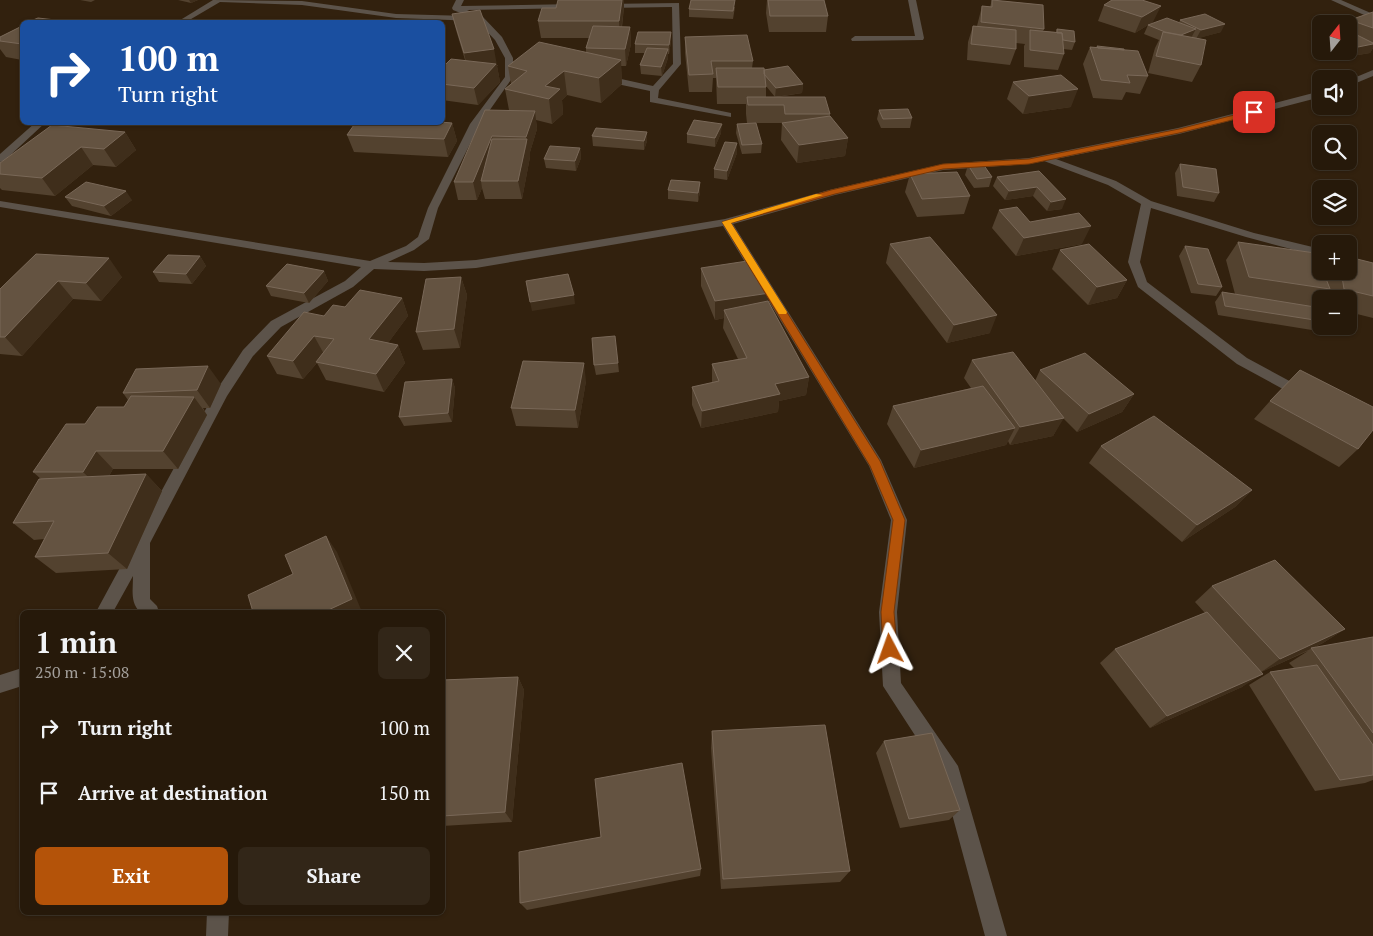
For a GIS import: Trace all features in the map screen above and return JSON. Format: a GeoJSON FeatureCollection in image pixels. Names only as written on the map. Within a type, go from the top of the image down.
{"type":"FeatureCollection","features":[{"type":"Feature","properties":{"kind":"street"},"geometry":{"type":"LineString","coordinates":[[184,20],[219,0],[302,3],[396,16],[480,20]]}},
{"type":"Feature","properties":{"kind":"street"},"geometry":{"type":"LineString","coordinates":[[854,39],[920,38],[912,0]]}},
{"type":"Feature","properties":{"kind":"street"},"geometry":{"type":"LineString","coordinates":[[1335,0],[1373,16]]}},
{"type":"Feature","properties":{"kind":"street"},"geometry":{"type":"LineString","coordinates":[[105,610],[221,394],[248,353],[276,324],[349,284],[371,265],[410,248],[423,238],[433,208],[476,124],[509,77],[513,59],[499,39],[480,20],[458,4]]}},
{"type":"Feature","properties":{"kind":"street"},"geometry":{"type":"LineString","coordinates":[[458,4],[590,6]]}},
{"type":"Feature","properties":{"kind":"street"},"geometry":{"type":"LineString","coordinates":[[600,6],[676,5],[677,64],[655,89],[653,100],[728,115]]}},
{"type":"Feature","properties":{"kind":"street"},"geometry":{"type":"LineString","coordinates":[[1357,80],[1373,73]]}},
{"type":"Feature","properties":{"kind":"street"},"geometry":{"type":"LineString","coordinates":[[598,77],[655,89]]}},
{"type":"Feature","properties":{"kind":"street"},"geometry":{"type":"LineString","coordinates":[[0,204],[371,265],[424,267],[476,264],[726,222],[825,194],[943,167],[1029,162],[1179,131],[1312,96]]}},
{"type":"Feature","properties":{"kind":"street"},"geometry":{"type":"LineString","coordinates":[[0,159],[39,125]]}},
{"type":"Feature","properties":{"kind":"street"},"geometry":{"type":"LineString","coordinates":[[1045,158],[1112,183],[1148,203],[1250,235],[1312,251]]}},
{"type":"Feature","properties":{"kind":"street"},"geometry":{"type":"LineString","coordinates":[[1148,203],[1138,236],[1134,262],[1142,284],[1242,361],[1311,399]]}},
{"type":"Feature","properties":{"kind":"street"},"geometry":{"type":"LineString","coordinates":[[726,222],[876,464],[899,520],[888,612],[892,686],[951,773],[996,936]]}},
{"type":"Feature","properties":{"kind":"street"},"geometry":{"type":"LineString","coordinates":[[142,543],[141,602],[149,610]]}},
{"type":"Feature","properties":{"kind":"street"},"geometry":{"type":"LineString","coordinates":[[0,684],[20,678]]}},
{"type":"Feature","properties":{"kind":"street"},"geometry":{"type":"LineString","coordinates":[[217,936],[218,915]]}},
{"type":"Feature","properties":{"kind":"building"},"geometry":{"type":"Polygon","coordinates":[[[558,0],[622,0],[619,21],[538,21],[542,8],[556,8],[558,0]]]}},
{"type":"Feature","properties":{"kind":"building"},"geometry":{"type":"Polygon","coordinates":[[[691,0],[735,0],[733,11],[689,9],[691,0]]]}},
{"type":"Feature","properties":{"kind":"building"},"geometry":{"type":"Polygon","coordinates":[[[768,0],[824,0],[828,16],[770,16],[768,0]]]}},
{"type":"Feature","properties":{"kind":"building"},"geometry":{"type":"Polygon","coordinates":[[[992,0],[1043,5],[1044,29],[981,22],[982,6],[992,7],[992,0]]]}},
{"type":"Feature","properties":{"kind":"building"},"geometry":{"type":"Polygon","coordinates":[[[1112,0],[1142,0],[1161,6],[1142,17],[1104,5],[1112,0]]]}},
{"type":"Feature","properties":{"kind":"building"},"geometry":{"type":"Polygon","coordinates":[[[480,10],[494,49],[464,53],[452,14],[480,10]]]}},
{"type":"Feature","properties":{"kind":"building"},"geometry":{"type":"Polygon","coordinates":[[[1373,12],[1373,28],[1358,23],[1358,17],[1373,12]]]}},
{"type":"Feature","properties":{"kind":"building"},"geometry":{"type":"Polygon","coordinates":[[[1205,14],[1225,24],[1201,30],[1180,20],[1205,14]]]}},
{"type":"Feature","properties":{"kind":"building"},"geometry":{"type":"Polygon","coordinates":[[[38,18],[56,20],[33,20],[38,18]]]}},
{"type":"Feature","properties":{"kind":"building"},"geometry":{"type":"Polygon","coordinates":[[[1167,18],[1196,29],[1181,35],[1165,32],[1148,25],[1167,18]]]}},
{"type":"Feature","properties":{"kind":"building"},"geometry":{"type":"Polygon","coordinates":[[[593,26],[630,27],[625,49],[586,48],[593,26]]]}},
{"type":"Feature","properties":{"kind":"building"},"geometry":{"type":"Polygon","coordinates":[[[973,26],[1016,30],[1016,49],[971,44],[973,26]]]}},
{"type":"Feature","properties":{"kind":"building"},"geometry":{"type":"Polygon","coordinates":[[[20,27],[20,44],[0,41],[0,37],[20,27]]]}},
{"type":"Feature","properties":{"kind":"building"},"geometry":{"type":"Polygon","coordinates":[[[1057,29],[1074,31],[1075,42],[1063,40],[1062,33],[1057,33],[1057,29]]]}},
{"type":"Feature","properties":{"kind":"building"},"geometry":{"type":"Polygon","coordinates":[[[1030,30],[1062,33],[1064,54],[1030,50],[1030,30]]]}},
{"type":"Feature","properties":{"kind":"building"},"geometry":{"type":"Polygon","coordinates":[[[638,32],[671,32],[669,45],[635,44],[638,32]]]}},
{"type":"Feature","properties":{"kind":"building"},"geometry":{"type":"Polygon","coordinates":[[[1163,32],[1206,40],[1201,65],[1156,56],[1163,32]]]}},
{"type":"Feature","properties":{"kind":"building"},"geometry":{"type":"Polygon","coordinates":[[[747,35],[753,61],[711,61],[713,74],[689,75],[685,37],[747,35]]]}},
{"type":"Feature","properties":{"kind":"building"},"geometry":{"type":"Polygon","coordinates":[[[1358,36],[1373,43],[1358,47],[1358,36]]]}},
{"type":"Feature","properties":{"kind":"building"},"geometry":{"type":"Polygon","coordinates":[[[539,42],[621,60],[599,78],[564,71],[545,86],[560,89],[549,99],[505,89],[527,71],[508,66],[539,42]]]}},
{"type":"Feature","properties":{"kind":"building"},"geometry":{"type":"Polygon","coordinates":[[[1097,46],[1124,49],[1124,50],[1098,48],[1097,46]]]}},
{"type":"Feature","properties":{"kind":"building"},"geometry":{"type":"Polygon","coordinates":[[[1090,47],[1138,51],[1148,76],[1127,75],[1130,83],[1101,80],[1090,47]]]}},
{"type":"Feature","properties":{"kind":"building"},"geometry":{"type":"Polygon","coordinates":[[[647,48],[668,49],[661,67],[640,65],[647,48]]]}},
{"type":"Feature","properties":{"kind":"building"},"geometry":{"type":"Polygon","coordinates":[[[451,59],[496,64],[474,88],[445,84],[445,65],[451,59]]]}},
{"type":"Feature","properties":{"kind":"building"},"geometry":{"type":"Polygon","coordinates":[[[788,66],[803,84],[776,88],[764,74],[764,70],[788,66]]]}},
{"type":"Feature","properties":{"kind":"building"},"geometry":{"type":"Polygon","coordinates":[[[716,68],[764,68],[766,87],[718,87],[716,68]]]}},
{"type":"Feature","properties":{"kind":"building"},"geometry":{"type":"Polygon","coordinates":[[[1061,75],[1078,89],[1029,96],[1013,82],[1061,75]]]}},
{"type":"Feature","properties":{"kind":"building"},"geometry":{"type":"Polygon","coordinates":[[[747,97],[825,97],[830,114],[785,114],[784,105],[748,105],[747,97]]]}},
{"type":"Feature","properties":{"kind":"building"},"geometry":{"type":"Polygon","coordinates":[[[908,109],[912,118],[883,119],[879,110],[908,109]]]}},
{"type":"Feature","properties":{"kind":"building"},"geometry":{"type":"Polygon","coordinates":[[[485,110],[535,111],[526,137],[492,136],[473,182],[454,182],[485,110]]]}},
{"type":"Feature","properties":{"kind":"building"},"geometry":{"type":"Polygon","coordinates":[[[830,116],[848,138],[799,145],[782,123],[830,116]]]}},
{"type":"Feature","properties":{"kind":"building"},"geometry":{"type":"Polygon","coordinates":[[[694,120],[722,124],[715,138],[687,134],[694,120]]]}},
{"type":"Feature","properties":{"kind":"building"},"geometry":{"type":"Polygon","coordinates":[[[445,122],[452,123],[444,139],[347,135],[354,125],[445,125],[445,122]]]}},
{"type":"Feature","properties":{"kind":"building"},"geometry":{"type":"Polygon","coordinates":[[[756,123],[762,144],[742,145],[737,124],[756,123]]]}},
{"type":"Feature","properties":{"kind":"building"},"geometry":{"type":"Polygon","coordinates":[[[52,125],[125,132],[104,149],[81,147],[42,178],[0,174],[0,163],[52,125]]]}},
{"type":"Feature","properties":{"kind":"building"},"geometry":{"type":"Polygon","coordinates":[[[596,128],[647,132],[644,141],[592,136],[596,128]]]}},
{"type":"Feature","properties":{"kind":"building"},"geometry":{"type":"Polygon","coordinates":[[[492,139],[527,139],[518,181],[481,181],[492,139]]]}},
{"type":"Feature","properties":{"kind":"building"},"geometry":{"type":"Polygon","coordinates":[[[725,142],[737,143],[727,171],[714,169],[725,142]]]}},
{"type":"Feature","properties":{"kind":"building"},"geometry":{"type":"Polygon","coordinates":[[[550,146],[580,148],[575,161],[544,159],[550,146]]]}},
{"type":"Feature","properties":{"kind":"building"},"geometry":{"type":"Polygon","coordinates":[[[983,164],[992,177],[977,179],[968,165],[983,164]]]}},
{"type":"Feature","properties":{"kind":"building"},"geometry":{"type":"Polygon","coordinates":[[[1180,164],[1216,169],[1219,193],[1183,187],[1180,164]]]}},
{"type":"Feature","properties":{"kind":"building"},"geometry":{"type":"Polygon","coordinates":[[[1039,171],[1066,199],[1051,202],[1037,187],[1009,191],[997,177],[1039,171]]]}},
{"type":"Feature","properties":{"kind":"building"},"geometry":{"type":"Polygon","coordinates":[[[957,172],[970,196],[922,199],[910,174],[957,172]]]}},
{"type":"Feature","properties":{"kind":"building"},"geometry":{"type":"Polygon","coordinates":[[[671,180],[700,182],[698,193],[668,190],[671,180]]]}},
{"type":"Feature","properties":{"kind":"building"},"geometry":{"type":"Polygon","coordinates":[[[86,182],[126,191],[104,206],[65,197],[86,182]]]}},
{"type":"Feature","properties":{"kind":"building"},"geometry":{"type":"Polygon","coordinates":[[[1017,207],[1030,222],[1079,213],[1091,226],[1024,238],[999,210],[1017,207]]]}},
{"type":"Feature","properties":{"kind":"building"},"geometry":{"type":"Polygon","coordinates":[[[930,237],[997,315],[954,325],[890,244],[930,237]]]}},
{"type":"Feature","properties":{"kind":"building"},"geometry":{"type":"Polygon","coordinates":[[[1238,242],[1312,253],[1312,280],[1326,280],[1330,289],[1249,277],[1238,242]]]}},
{"type":"Feature","properties":{"kind":"building"},"geometry":{"type":"Polygon","coordinates":[[[1089,244],[1127,280],[1097,287],[1060,250],[1089,244]]]}},
{"type":"Feature","properties":{"kind":"building"},"geometry":{"type":"Polygon","coordinates":[[[1185,246],[1208,249],[1222,287],[1198,284],[1185,246]]]}},
{"type":"Feature","properties":{"kind":"building"},"geometry":{"type":"Polygon","coordinates":[[[36,254],[109,258],[86,283],[58,281],[5,337],[0,337],[0,289],[36,254]]]}},
{"type":"Feature","properties":{"kind":"building"},"geometry":{"type":"Polygon","coordinates":[[[168,255],[200,256],[186,274],[153,272],[168,255]]]}},
{"type":"Feature","properties":{"kind":"building"},"geometry":{"type":"Polygon","coordinates":[[[1357,259],[1373,263],[1373,296],[1357,292],[1357,290],[1344,289],[1342,280],[1357,280],[1357,259]]]}},
{"type":"Feature","properties":{"kind":"building"},"geometry":{"type":"Polygon","coordinates":[[[754,260],[770,293],[715,301],[701,268],[754,260]]]}},
{"type":"Feature","properties":{"kind":"building"},"geometry":{"type":"Polygon","coordinates":[[[287,264],[324,271],[304,293],[266,286],[287,264]]]}},
{"type":"Feature","properties":{"kind":"building"},"geometry":{"type":"Polygon","coordinates":[[[568,274],[574,295],[530,302],[526,281],[568,274]]]}},
{"type":"Feature","properties":{"kind":"building"},"geometry":{"type":"Polygon","coordinates":[[[461,277],[454,329],[416,332],[426,279],[461,277]]]}},
{"type":"Feature","properties":{"kind":"building"},"geometry":{"type":"Polygon","coordinates":[[[360,290],[402,298],[369,339],[398,345],[376,374],[316,362],[334,339],[314,336],[293,361],[267,356],[304,312],[324,316],[333,305],[345,307],[360,290]]]}},
{"type":"Feature","properties":{"kind":"building"},"geometry":{"type":"Polygon","coordinates":[[[1222,292],[1312,307],[1312,320],[1225,306],[1222,292]]]}},
{"type":"Feature","properties":{"kind":"building"},"geometry":{"type":"Polygon","coordinates":[[[768,301],[809,377],[775,384],[780,394],[702,411],[692,387],[719,381],[712,364],[747,358],[724,310],[768,301]]]}},
{"type":"Feature","properties":{"kind":"building"},"geometry":{"type":"Polygon","coordinates":[[[615,336],[618,363],[594,365],[592,338],[615,336]]]}},
{"type":"Feature","properties":{"kind":"building"},"geometry":{"type":"Polygon","coordinates":[[[1013,352],[1064,418],[1020,427],[972,360],[1013,352]]]}},
{"type":"Feature","properties":{"kind":"building"},"geometry":{"type":"Polygon","coordinates":[[[1085,353],[1134,394],[1089,414],[1040,370],[1085,353]]]}},
{"type":"Feature","properties":{"kind":"building"},"geometry":{"type":"Polygon","coordinates":[[[523,361],[584,363],[575,410],[511,408],[523,361]]]}},
{"type":"Feature","properties":{"kind":"building"},"geometry":{"type":"Polygon","coordinates":[[[208,366],[197,390],[123,393],[136,369],[208,366]]]}},
{"type":"Feature","properties":{"kind":"building"},"geometry":{"type":"Polygon","coordinates":[[[1300,370],[1373,407],[1373,430],[1358,449],[1270,401],[1300,370]]]}},
{"type":"Feature","properties":{"kind":"building"},"geometry":{"type":"Polygon","coordinates":[[[452,379],[448,413],[399,417],[405,382],[452,379]]]}},
{"type":"Feature","properties":{"kind":"building"},"geometry":{"type":"Polygon","coordinates":[[[983,386],[1015,428],[921,450],[893,406],[983,386]]]}},
{"type":"Feature","properties":{"kind":"building"},"geometry":{"type":"Polygon","coordinates":[[[131,396],[194,397],[163,451],[96,451],[83,472],[33,472],[66,424],[85,424],[97,407],[124,407],[131,396]]]}},
{"type":"Feature","properties":{"kind":"building"},"geometry":{"type":"Polygon","coordinates":[[[1154,416],[1252,490],[1197,525],[1101,446],[1154,416]]]}},
{"type":"Feature","properties":{"kind":"building"},"geometry":{"type":"Polygon","coordinates":[[[146,474],[108,553],[35,557],[54,521],[13,523],[39,479],[146,474]]]}},
{"type":"Feature","properties":{"kind":"building"},"geometry":{"type":"Polygon","coordinates":[[[326,536],[352,599],[328,610],[252,610],[248,595],[293,574],[285,555],[326,536]]]}},
{"type":"Feature","properties":{"kind":"building"},"geometry":{"type":"Polygon","coordinates":[[[1275,560],[1345,629],[1280,659],[1212,586],[1275,560]]]}},
{"type":"Feature","properties":{"kind":"building"},"geometry":{"type":"Polygon","coordinates":[[[1207,612],[1263,674],[1167,716],[1115,649],[1207,612]]]}},
{"type":"Feature","properties":{"kind":"building"},"geometry":{"type":"Polygon","coordinates":[[[1373,637],[1373,733],[1311,648],[1373,637]]]}},
{"type":"Feature","properties":{"kind":"building"},"geometry":{"type":"Polygon","coordinates":[[[1317,665],[1373,745],[1373,775],[1340,780],[1270,672],[1317,665]]]}},
{"type":"Feature","properties":{"kind":"building"},"geometry":{"type":"Polygon","coordinates":[[[518,677],[505,812],[445,816],[445,680],[518,677]]]}},
{"type":"Feature","properties":{"kind":"building"},"geometry":{"type":"Polygon","coordinates":[[[825,725],[850,871],[723,879],[712,731],[825,725]]]}},
{"type":"Feature","properties":{"kind":"building"},"geometry":{"type":"Polygon","coordinates":[[[932,733],[960,810],[909,819],[884,741],[932,733]]]}},
{"type":"Feature","properties":{"kind":"building"},"geometry":{"type":"Polygon","coordinates":[[[682,763],[701,869],[520,903],[519,852],[601,837],[595,779],[682,763]]]}},
{"type":"Feature","properties":{"kind":"slow traffic"},"geometry":{"type":"LineString","coordinates":[[782,312],[726,222],[819,195]]}},
{"type":"Feature","properties":{"kind":"route"},"geometry":{"type":"LineString","coordinates":[[890,649],[888,612],[899,520],[876,464],[840,410],[787,318],[726,222],[833,192],[943,167],[1029,162],[1179,131],[1254,112]]}}]}
